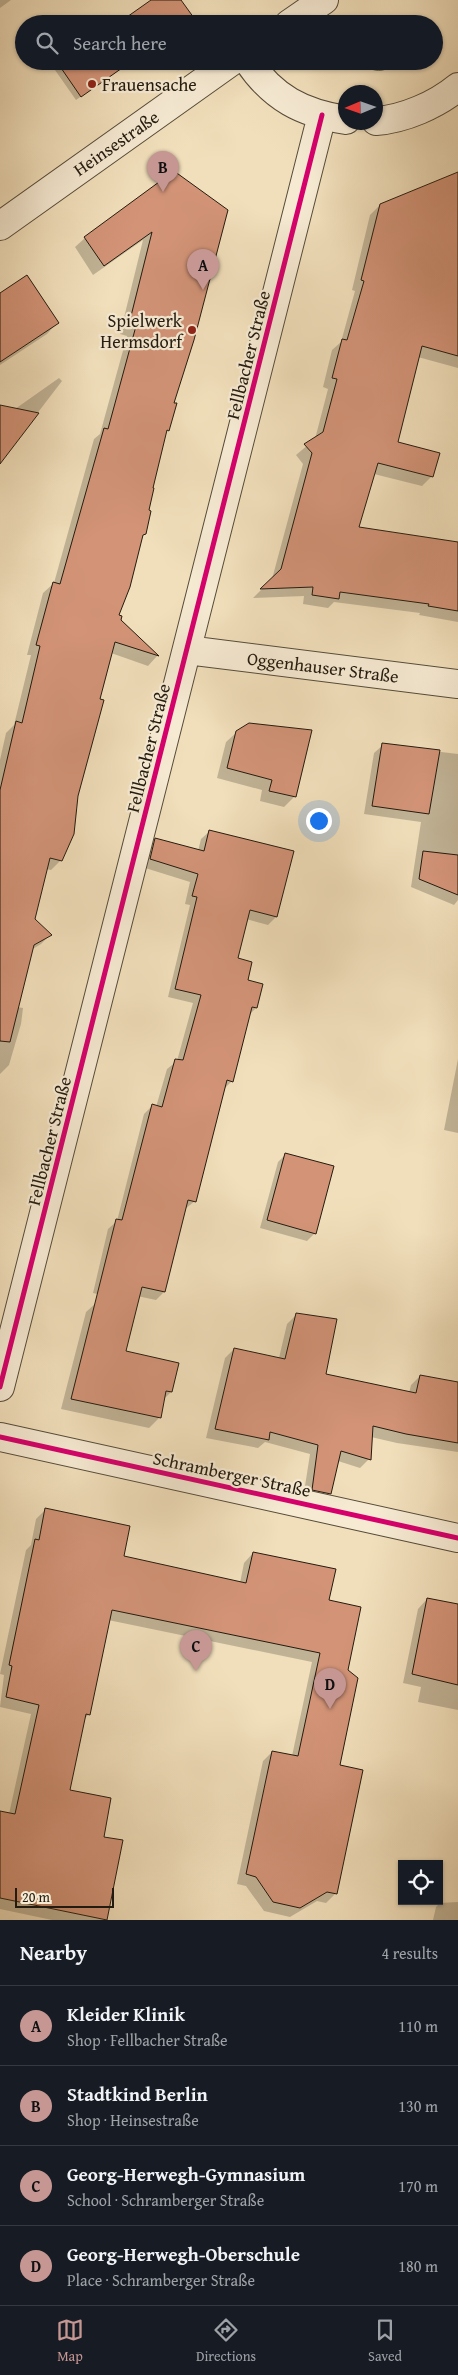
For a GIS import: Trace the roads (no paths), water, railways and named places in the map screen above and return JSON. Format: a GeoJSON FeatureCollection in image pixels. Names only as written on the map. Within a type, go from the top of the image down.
{"type":"FeatureCollection","features":[{"type":"Feature","properties":{"kind":"street"},"geometry":{"type":"LineString","coordinates":[[302,15],[324,0]]}},
{"type":"Feature","properties":{"kind":"street","name":"Heinsestraße"},"geometry":{"type":"LineString","coordinates":[[0,226],[219,70]]}},
{"type":"Feature","properties":{"kind":"street"},"geometry":{"type":"LineString","coordinates":[[254,70],[261,80],[277,95],[296,106],[334,118]]}},
{"type":"Feature","properties":{"kind":"street"},"geometry":{"type":"LineString","coordinates":[[383,121],[392,120],[426,106],[458,87]]}},
{"type":"Feature","properties":{"kind":"street","name":"Fellbacher Straße"},"geometry":{"type":"LineString","coordinates":[[0,1387],[188,650],[334,118]]}},
{"type":"Feature","properties":{"kind":"street","name":"Oggenhauser Straße"},"geometry":{"type":"LineString","coordinates":[[188,650],[458,684]]}},
{"type":"Feature","properties":{"kind":"street","name":"Schramberger Straße"},"geometry":{"type":"LineString","coordinates":[[0,1437],[458,1538]]}},
{"type":"Feature","properties":{"kind":"place","name":"Frauensache"},"geometry":{"type":"Point","coordinates":[92,84]}},
{"type":"Feature","properties":{"kind":"place","name":"Stadtkind Berlin"},"geometry":{"type":"Point","coordinates":[163,192]}},
{"type":"Feature","properties":{"kind":"place","name":"Kleider Klinik"},"geometry":{"type":"Point","coordinates":[203,290]}},
{"type":"Feature","properties":{"kind":"place","name":"Spielwerk Hermsdorf"},"geometry":{"type":"Point","coordinates":[192,330]}},
{"type":"Feature","properties":{"kind":"place","name":"Georg-Herwegh-Gymnasium"},"geometry":{"type":"Point","coordinates":[196,1671]}},
{"type":"Feature","properties":{"kind":"place","name":"Georg-Herwegh-Oberschule"},"geometry":{"type":"Point","coordinates":[330,1709]}}]}
